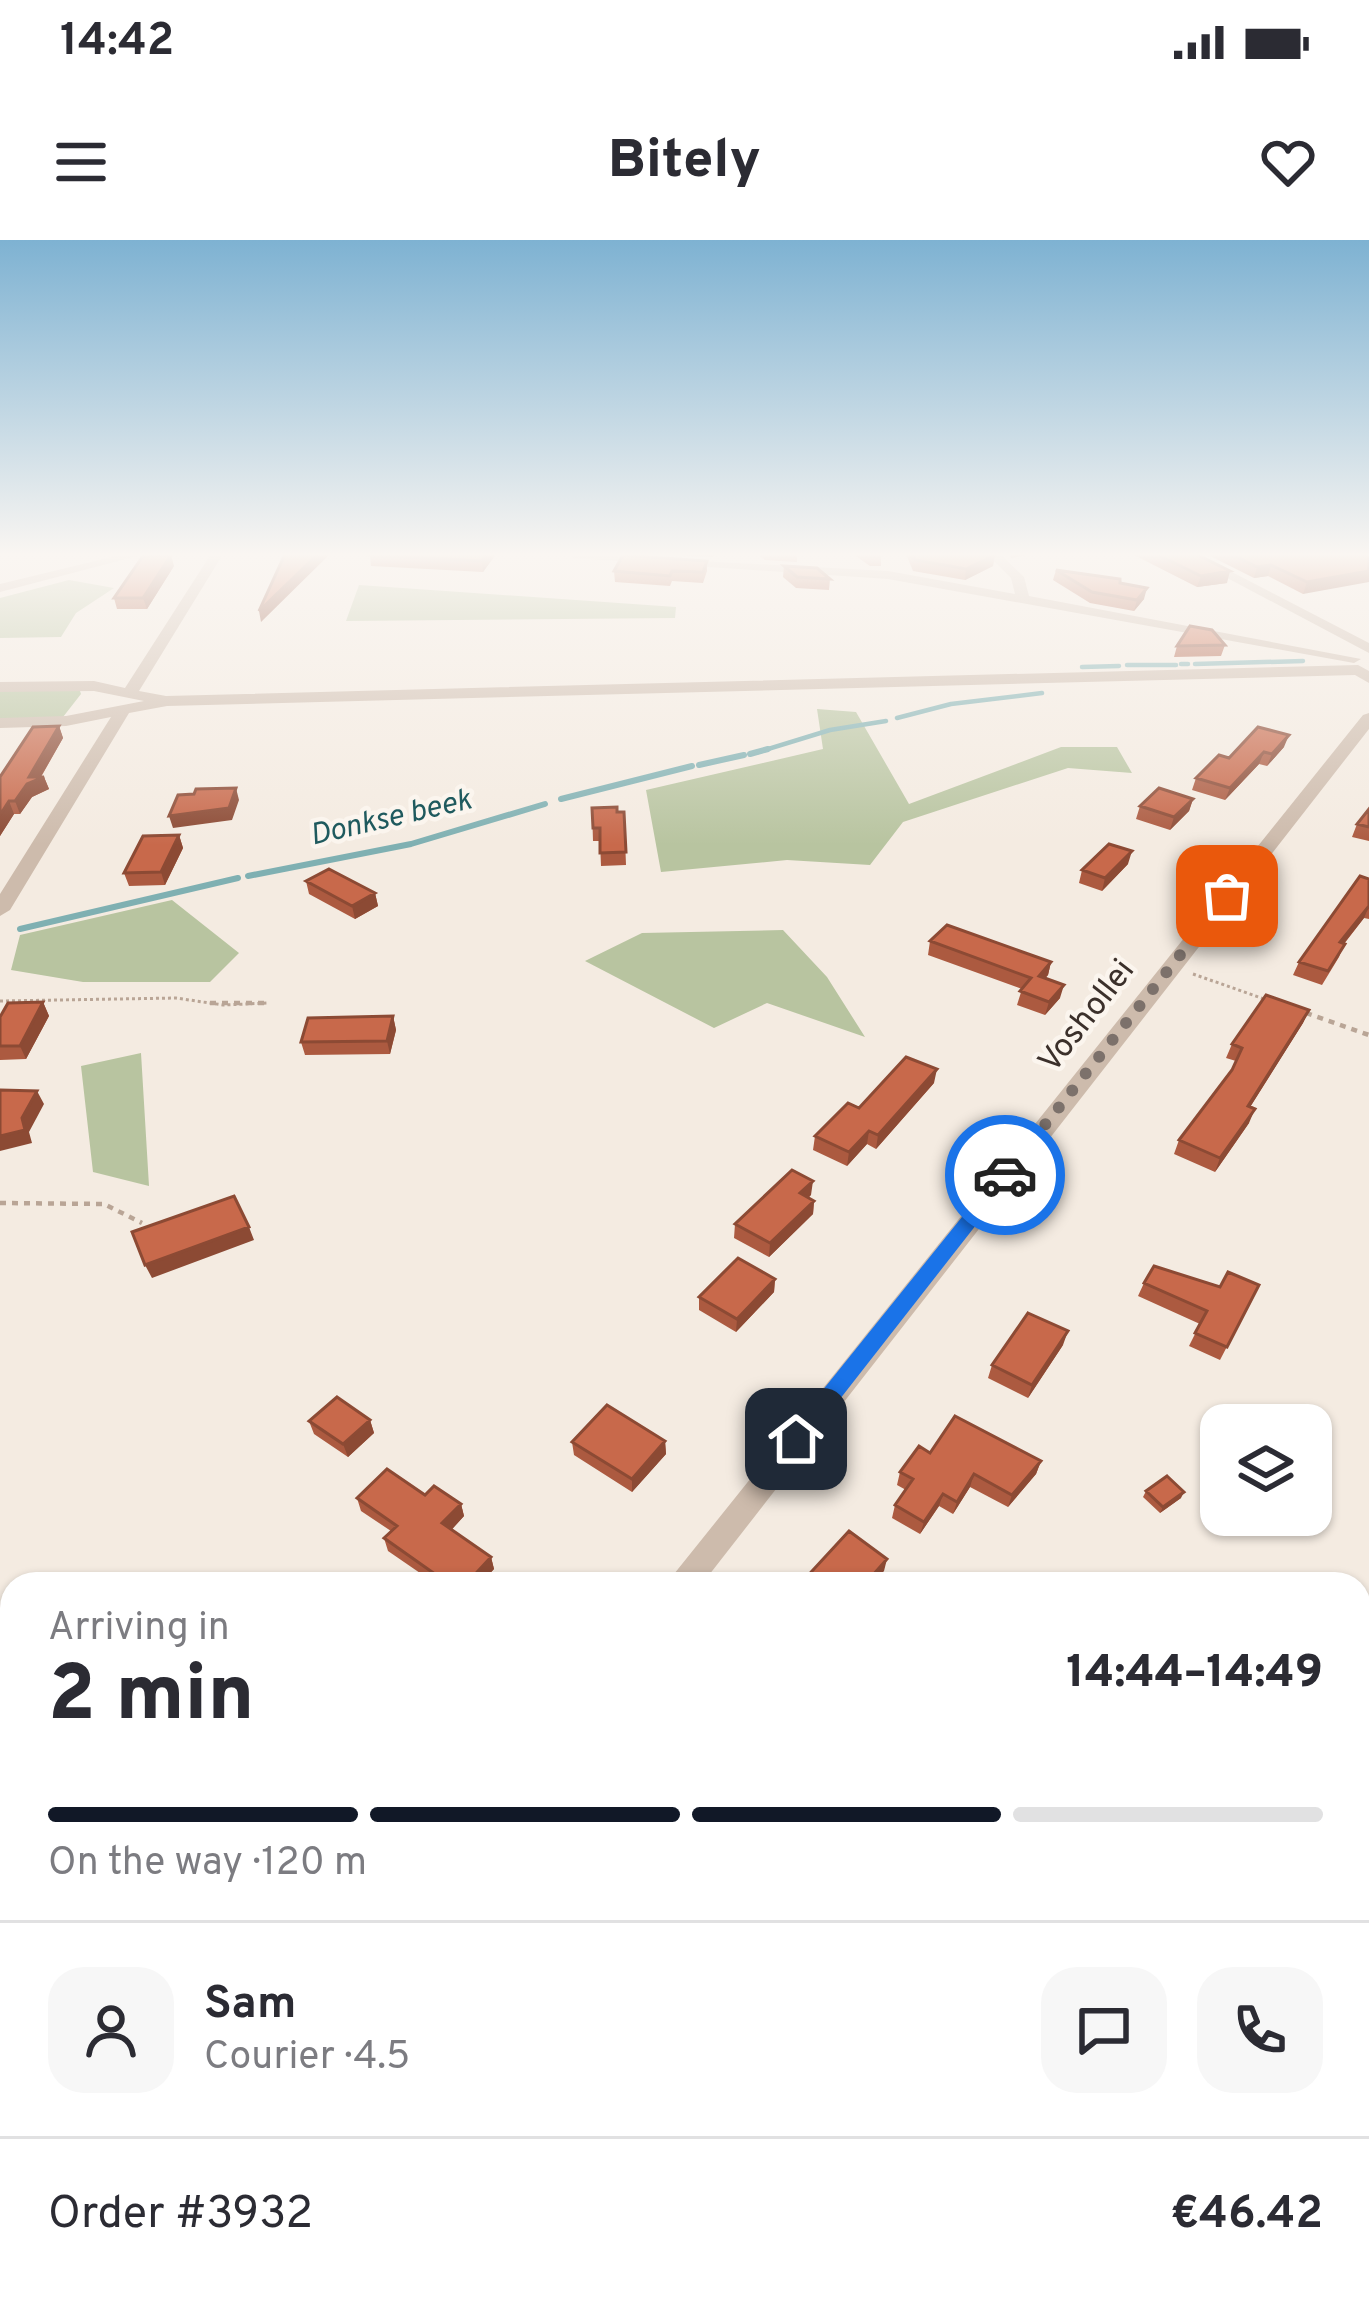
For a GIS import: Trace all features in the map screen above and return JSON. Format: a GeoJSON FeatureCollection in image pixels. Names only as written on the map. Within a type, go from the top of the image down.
{"type":"FeatureCollection","features":[{"type":"Feature","properties":{"kind":"street"},"geometry":{"type":"LineString","coordinates":[[130,692],[156,651]]}},
{"type":"Feature","properties":{"kind":"street"},"geometry":{"type":"LineString","coordinates":[[1309,651],[1364,661]]}},
{"type":"Feature","properties":{"kind":"street"},"geometry":{"type":"LineString","coordinates":[[0,723],[99,717],[166,701],[1364,661]]}},
{"type":"Feature","properties":{"kind":"street"},"geometry":{"type":"LineString","coordinates":[[0,687],[107,688],[166,701]]}},
{"type":"Feature","properties":{"kind":"street"},"geometry":{"type":"LineString","coordinates":[[99,717],[78,711],[91,693],[107,688]]}},
{"type":"Feature","properties":{"kind":"street"},"geometry":{"type":"LineString","coordinates":[[0,910],[121,713]]}},
{"type":"Feature","properties":{"kind":"street","name":"Voshollei"},"geometry":{"type":"LineString","coordinates":[[691,1572],[1369,718]]}},
{"type":"Feature","properties":{"kind":"path"},"geometry":{"type":"LineString","coordinates":[[1170,967],[1282,1005]]}},
{"type":"Feature","properties":{"kind":"path"},"geometry":{"type":"LineString","coordinates":[[0,1001],[176,998],[223,1005],[268,1004]]}},
{"type":"Feature","properties":{"kind":"path"},"geometry":{"type":"LineString","coordinates":[[1304,1012],[1369,1035]]}},
{"type":"Feature","properties":{"kind":"path"},"geometry":{"type":"LineString","coordinates":[[0,1203],[104,1204],[142,1222]]}},
{"type":"Feature","properties":{"kind":"green space"},"geometry":{"type":"Polygon","coordinates":[[[0,690],[81,694],[63,717],[0,721],[0,690]]]}},
{"type":"Feature","properties":{"kind":"green space"},"geometry":{"type":"Polygon","coordinates":[[[817,709],[856,712],[909,804],[1061,747],[1117,747],[1132,773],[1068,768],[903,822],[870,865],[787,860],[661,872],[646,790],[823,749],[817,709]]]}},
{"type":"Feature","properties":{"kind":"green space"},"geometry":{"type":"Polygon","coordinates":[[[172,900],[239,953],[210,982],[83,982],[11,970],[20,935],[172,900]]]}},
{"type":"Feature","properties":{"kind":"green space"},"geometry":{"type":"Polygon","coordinates":[[[783,930],[827,977],[865,1037],[767,1003],[714,1028],[585,961],[642,933],[783,930]]]}},
{"type":"Feature","properties":{"kind":"green space"},"geometry":{"type":"Polygon","coordinates":[[[141,1053],[149,1186],[93,1172],[81,1066],[141,1053]]]}},
{"type":"Feature","properties":{"kind":"building"},"geometry":{"type":"Polygon","coordinates":[[[59,726],[29,777],[44,777],[27,784],[0,815],[0,777],[33,727],[59,726]]]}},
{"type":"Feature","properties":{"kind":"building"},"geometry":{"type":"Polygon","coordinates":[[[1258,727],[1289,735],[1272,754],[1264,752],[1230,788],[1196,778],[1219,755],[1229,758],[1258,727]]]}},
{"type":"Feature","properties":{"kind":"building"},"geometry":{"type":"Polygon","coordinates":[[[236,788],[229,808],[169,816],[178,795],[194,794],[196,789],[236,788]]]}},
{"type":"Feature","properties":{"kind":"building"},"geometry":{"type":"Polygon","coordinates":[[[1159,788],[1193,799],[1174,817],[1140,806],[1159,788]]]}},
{"type":"Feature","properties":{"kind":"building"},"geometry":{"type":"Polygon","coordinates":[[[617,807],[617,812],[624,812],[626,852],[600,853],[600,828],[593,828],[592,808],[617,807]]]}},
{"type":"Feature","properties":{"kind":"building"},"geometry":{"type":"Polygon","coordinates":[[[1369,809],[1369,827],[1357,824],[1369,809]]]}},
{"type":"Feature","properties":{"kind":"building"},"geometry":{"type":"Polygon","coordinates":[[[179,835],[161,872],[124,873],[143,836],[179,835]]]}},
{"type":"Feature","properties":{"kind":"building"},"geometry":{"type":"Polygon","coordinates":[[[1109,844],[1132,851],[1105,878],[1082,870],[1109,844]]]}},
{"type":"Feature","properties":{"kind":"building"},"geometry":{"type":"Polygon","coordinates":[[[329,869],[375,893],[352,906],[306,881],[329,869]]]}},
{"type":"Feature","properties":{"kind":"building"},"geometry":{"type":"Polygon","coordinates":[[[1360,876],[1369,879],[1369,906],[1340,942],[1345,944],[1328,971],[1299,962],[1360,876]]]}},
{"type":"Feature","properties":{"kind":"building"},"geometry":{"type":"Polygon","coordinates":[[[947,925],[1051,962],[1039,976],[1064,985],[1049,1002],[1020,991],[1031,978],[930,941],[947,925]]]}},
{"type":"Feature","properties":{"kind":"building"},"geometry":{"type":"Polygon","coordinates":[[[1266,995],[1309,1010],[1248,1106],[1255,1109],[1220,1158],[1179,1140],[1232,1070],[1242,1048],[1232,1044],[1266,995]]]}},
{"type":"Feature","properties":{"kind":"building"},"geometry":{"type":"Polygon","coordinates":[[[43,1002],[20,1046],[0,1046],[0,1017],[8,1003],[43,1002]]]}},
{"type":"Feature","properties":{"kind":"building"},"geometry":{"type":"Polygon","coordinates":[[[393,1016],[387,1041],[301,1042],[308,1018],[393,1016]]]}},
{"type":"Feature","properties":{"kind":"building"},"geometry":{"type":"Polygon","coordinates":[[[906,1057],[937,1069],[878,1135],[869,1131],[849,1152],[815,1136],[848,1103],[859,1108],[906,1057]]]}},
{"type":"Feature","properties":{"kind":"building"},"geometry":{"type":"Polygon","coordinates":[[[0,1090],[37,1091],[22,1118],[25,1130],[0,1136],[0,1090]]]}},
{"type":"Feature","properties":{"kind":"building"},"geometry":{"type":"Polygon","coordinates":[[[792,1170],[813,1181],[800,1193],[814,1201],[770,1243],[735,1224],[792,1170]]]}},
{"type":"Feature","properties":{"kind":"building"},"geometry":{"type":"Polygon","coordinates":[[[234,1196],[249,1227],[145,1265],[132,1232],[234,1196]]]}},
{"type":"Feature","properties":{"kind":"building"},"geometry":{"type":"Polygon","coordinates":[[[738,1258],[775,1279],[737,1319],[699,1297],[738,1258]]]}},
{"type":"Feature","properties":{"kind":"building"},"geometry":{"type":"Polygon","coordinates":[[[1154,1266],[1220,1287],[1228,1272],[1259,1285],[1227,1347],[1195,1333],[1207,1311],[1144,1283],[1154,1266]]]}},
{"type":"Feature","properties":{"kind":"building"},"geometry":{"type":"Polygon","coordinates":[[[1028,1313],[1068,1331],[1032,1385],[992,1365],[1028,1313]]]}},
{"type":"Feature","properties":{"kind":"building"},"geometry":{"type":"Polygon","coordinates":[[[337,1397],[370,1420],[343,1444],[309,1421],[337,1397]]]}},
{"type":"Feature","properties":{"kind":"building"},"geometry":{"type":"Polygon","coordinates":[[[607,1405],[665,1441],[632,1479],[572,1442],[607,1405]]]}},
{"type":"Feature","properties":{"kind":"building"},"geometry":{"type":"Polygon","coordinates":[[[955,1416],[1041,1461],[1012,1495],[974,1474],[957,1502],[943,1494],[924,1522],[895,1505],[913,1479],[900,1472],[919,1446],[930,1453],[955,1416]]]}},
{"type":"Feature","properties":{"kind":"building"},"geometry":{"type":"Polygon","coordinates":[[[387,1469],[425,1495],[434,1486],[461,1504],[442,1523],[491,1557],[477,1572],[432,1572],[384,1538],[397,1526],[357,1498],[387,1469]]]}},
{"type":"Feature","properties":{"kind":"building"},"geometry":{"type":"Polygon","coordinates":[[[1167,1476],[1184,1492],[1163,1507],[1146,1491],[1167,1476]]]}},
{"type":"Feature","properties":{"kind":"building"},"geometry":{"type":"Polygon","coordinates":[[[849,1531],[887,1559],[876,1572],[811,1572],[849,1531]]]}},
{"type":"Feature","properties":{"kind":"waterway","name":"Donkse beek"},"geometry":{"type":"LineString","coordinates":[[1195,664],[1303,661]]}},
{"type":"Feature","properties":{"kind":"waterway","name":"Donkse beek"},"geometry":{"type":"LineString","coordinates":[[1181,664],[1188,664]]}},
{"type":"Feature","properties":{"kind":"waterway","name":"Donkse beek"},"geometry":{"type":"LineString","coordinates":[[1127,665],[1176,665]]}},
{"type":"Feature","properties":{"kind":"waterway","name":"Donkse beek"},"geometry":{"type":"LineString","coordinates":[[1082,667],[1119,666]]}},
{"type":"Feature","properties":{"kind":"waterway","name":"Donkse beek"},"geometry":{"type":"LineString","coordinates":[[897,718],[951,704],[1042,693]]}},
{"type":"Feature","properties":{"kind":"waterway","name":"Donkse beek"},"geometry":{"type":"LineString","coordinates":[[766,750],[830,730],[886,721]]}},
{"type":"Feature","properties":{"kind":"waterway","name":"Donkse beek"},"geometry":{"type":"LineString","coordinates":[[750,754],[766,750]]}},
{"type":"Feature","properties":{"kind":"waterway","name":"Donkse beek"},"geometry":{"type":"LineString","coordinates":[[758,752],[766,750]]}},
{"type":"Feature","properties":{"kind":"waterway","name":"Donkse beek"},"geometry":{"type":"LineString","coordinates":[[699,765],[744,755]]}},
{"type":"Feature","properties":{"kind":"waterway","name":"Donkse beek"},"geometry":{"type":"LineString","coordinates":[[561,799],[692,766]]}},
{"type":"Feature","properties":{"kind":"waterway","name":"Donkse beek"},"geometry":{"type":"LineString","coordinates":[[248,876],[411,844],[545,804]]}},
{"type":"Feature","properties":{"kind":"waterway","name":"Donkse beek"},"geometry":{"type":"LineString","coordinates":[[20,929],[238,878]]}},
{"type":"Feature","properties":{"kind":"way so far"},"geometry":{"type":"LineString","coordinates":[[1005,1175],[1227,896]]}},
{"type":"Feature","properties":{"kind":"route"},"geometry":{"type":"LineString","coordinates":[[796,1439],[1005,1175]]}}]}
